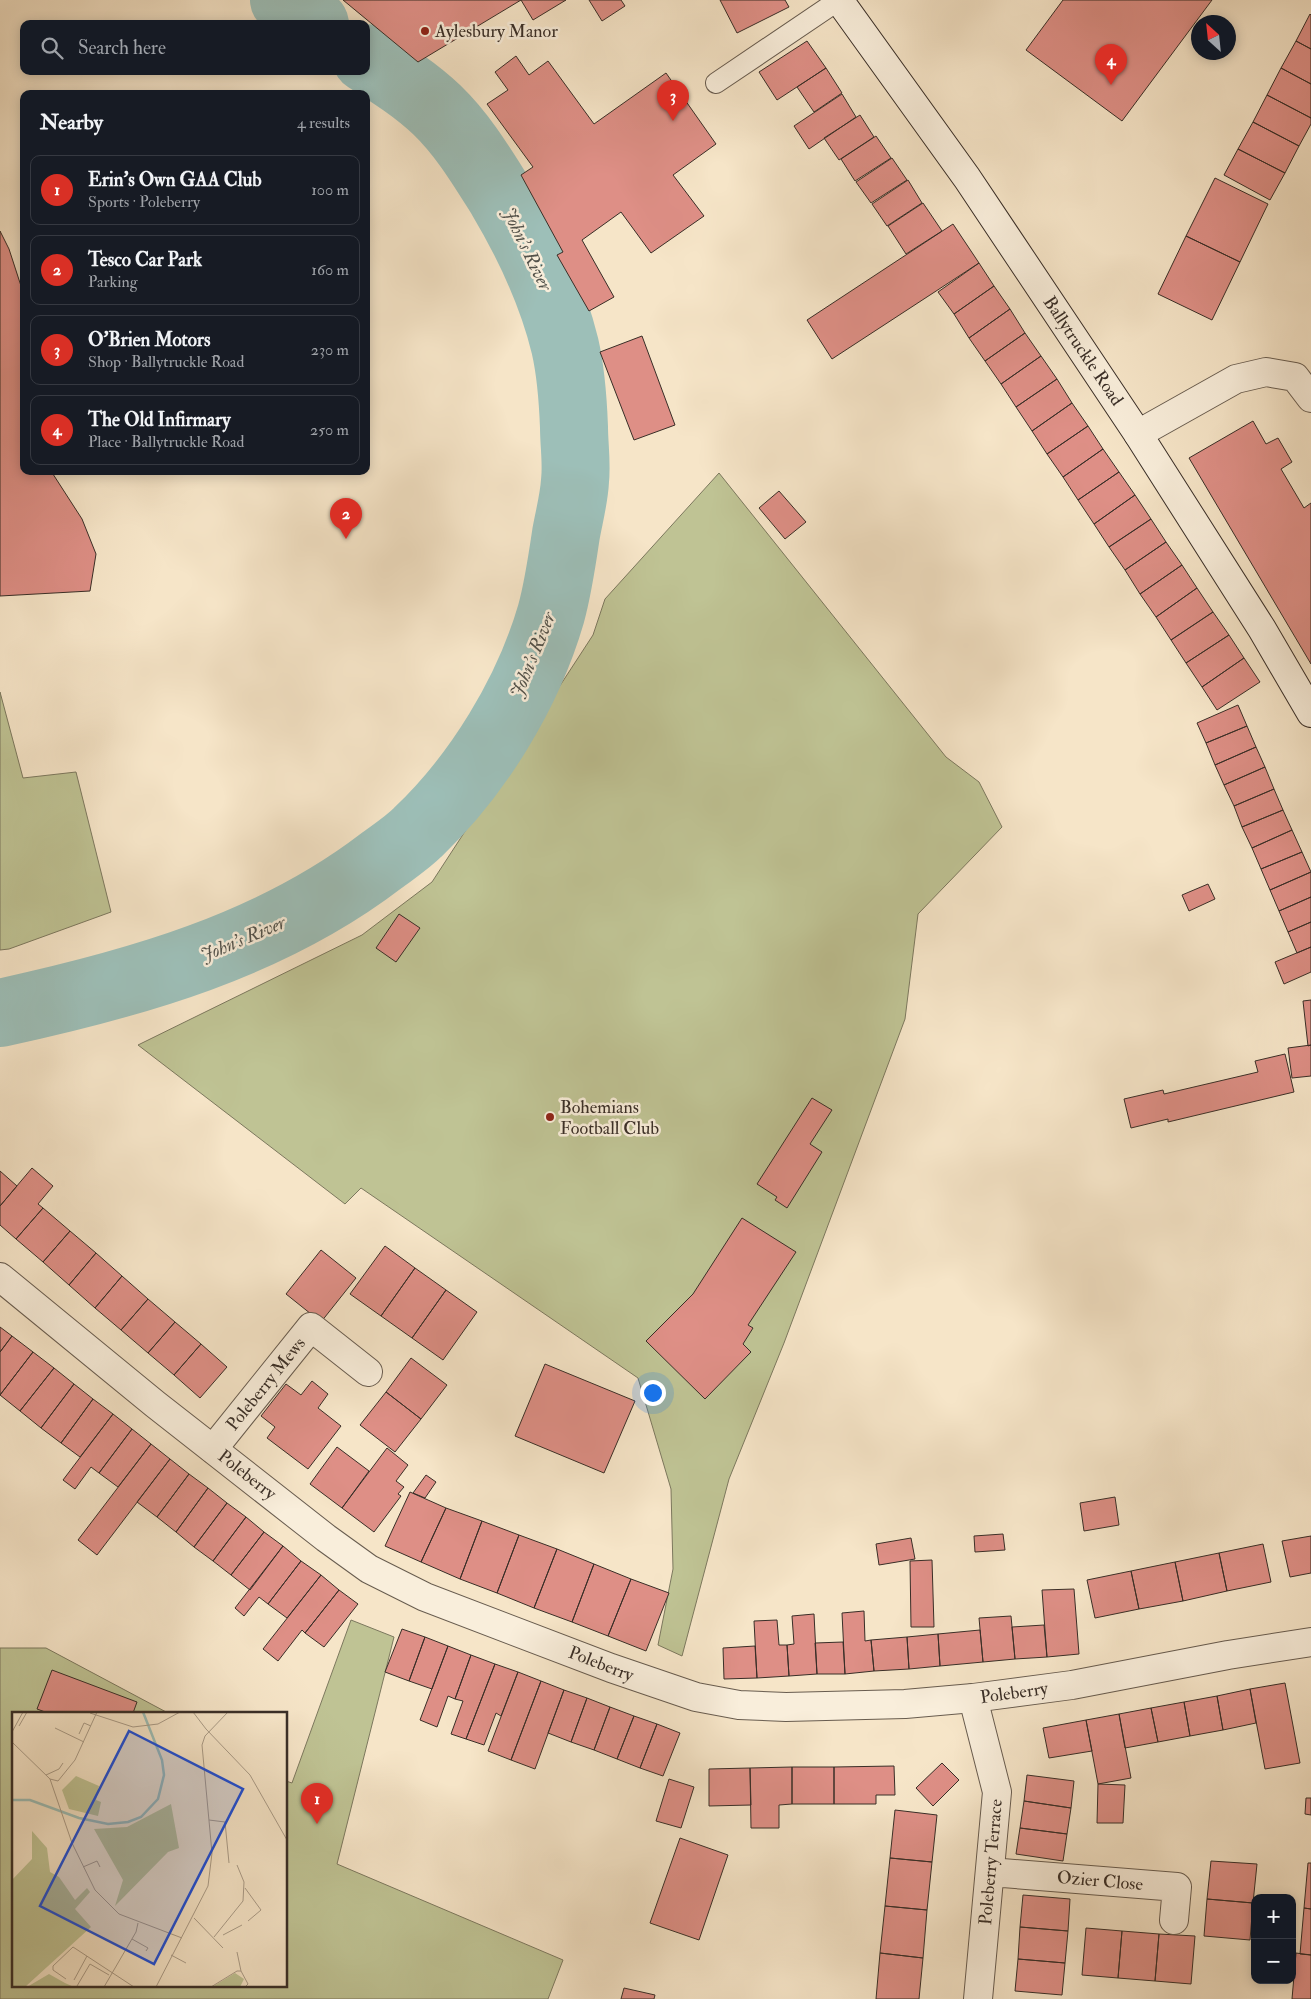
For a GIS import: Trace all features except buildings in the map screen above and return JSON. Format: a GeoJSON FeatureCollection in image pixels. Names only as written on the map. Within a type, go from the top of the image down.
{"type":"FeatureCollection","features":[{"type":"Feature","properties":{"kind":"street","name":"Ballytruckle Road"},"geometry":{"type":"LineString","coordinates":[[839,0],[967,178],[1138,434],[1249,608],[1311,713]]}},
{"type":"Feature","properties":{"kind":"street"},"geometry":{"type":"LineString","coordinates":[[1138,434],[1236,380],[1266,372],[1294,377],[1311,398]]}},
{"type":"Feature","properties":{"kind":"street","name":"Poleberry"},"geometry":{"type":"LineString","coordinates":[[0,1277],[90,1352],[355,1559],[401,1586],[425,1597],[670,1690],[719,1702],[769,1706],[864,1706],[973,1698],[1072,1685],[1228,1655],[1311,1642]]}},
{"type":"Feature","properties":{"kind":"street","name":"Poleberry Mews"},"geometry":{"type":"LineString","coordinates":[[214,1449],[312,1327],[368,1372]]}},
{"type":"Feature","properties":{"kind":"street","name":"Poleberry Terrace"},"geometry":{"type":"LineString","coordinates":[[973,1698],[998,1792],[978,1999]]}},
{"type":"Feature","properties":{"kind":"street","name":"Ozier Close"},"geometry":{"type":"LineString","coordinates":[[990,1872],[1177,1887],[1174,1920]]}},
{"type":"Feature","properties":{"kind":"lane"},"geometry":{"type":"LineString","coordinates":[[716,83],[839,0]]}},
{"type":"Feature","properties":{"kind":"green space","name":"Bohemians Football Club"},"geometry":{"type":"Polygon","coordinates":[[[719,473],[946,757],[979,782],[1002,827],[918,914],[905,1019],[784,1343],[729,1479],[682,1656],[658,1645],[673,1569],[671,1489],[638,1378],[361,1188],[345,1204],[138,1045],[362,935],[432,882],[593,635],[605,599],[719,473]]]}},
{"type":"Feature","properties":{"kind":"green space"},"geometry":{"type":"Polygon","coordinates":[[[0,692],[23,778],[76,772],[111,912],[9,949],[0,950],[0,692]]]}},
{"type":"Feature","properties":{"kind":"green space"},"geometry":{"type":"Polygon","coordinates":[[[351,1620],[394,1637],[337,1864],[563,1960],[548,1999],[0,1999],[0,1648],[46,1648],[166,1712],[12,1712],[12,1986],[288,1986],[288,1782],[292,1783],[351,1620]]]}},
{"type":"Feature","properties":{"kind":"waterway","name":"John's River"},"geometry":{"type":"LineString","coordinates":[[284,0],[310,20]]}},
{"type":"Feature","properties":{"kind":"waterway","name":"John's River"},"geometry":{"type":"LineString","coordinates":[[0,1013],[100,989],[150,975],[199,958],[247,939],[293,917],[338,891],[409,840],[440,810],[461,785],[480,759],[515,703],[541,644],[558,585],[576,474],[571,387],[567,356],[560,326],[539,269],[521,233],[501,197],[472,152],[455,130],[429,103],[403,82],[370,61]]}},
{"type":"Feature","properties":{"kind":"place","name":"Aylesbury Manor"},"geometry":{"type":"Point","coordinates":[425,31]}},
{"type":"Feature","properties":{"kind":"place","name":"The Old Infirmary"},"geometry":{"type":"Point","coordinates":[1111,85]}},
{"type":"Feature","properties":{"kind":"place","name":"O'Brien Motors"},"geometry":{"type":"Point","coordinates":[673,121]}},
{"type":"Feature","properties":{"kind":"place","name":"Tesco Car Park"},"geometry":{"type":"Point","coordinates":[346,539]}},
{"type":"Feature","properties":{"kind":"place","name":"Bohemians Football Club"},"geometry":{"type":"Point","coordinates":[550,1117]}},
{"type":"Feature","properties":{"kind":"place","name":"Erin's Own GAA Club"},"geometry":{"type":"Point","coordinates":[317,1824]}}]}
